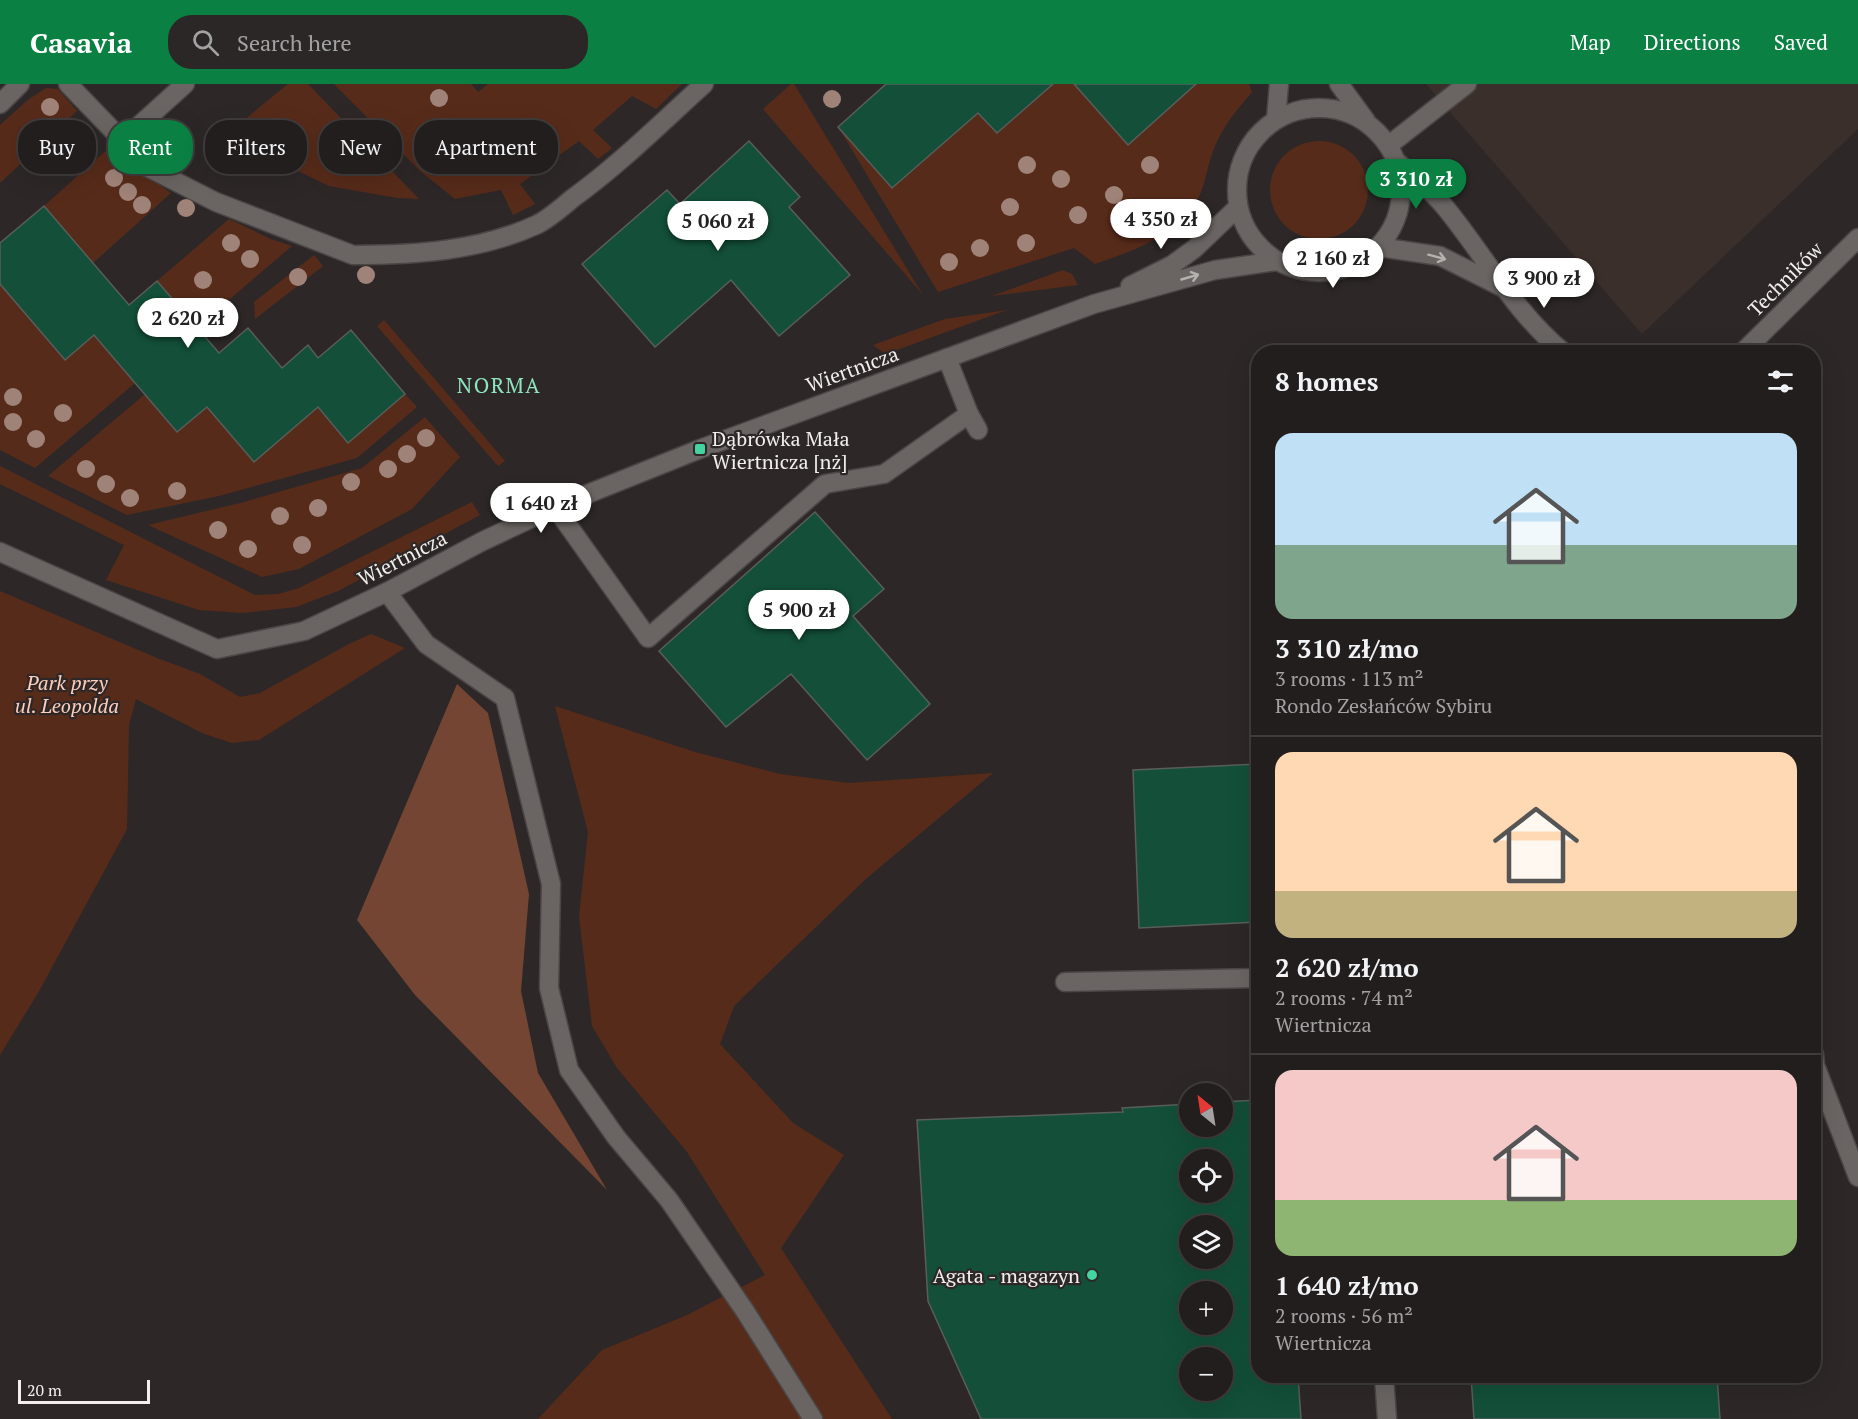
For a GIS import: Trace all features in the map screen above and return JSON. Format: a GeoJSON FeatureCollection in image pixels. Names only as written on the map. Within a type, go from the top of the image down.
{"type":"FeatureCollection","features":[{"type":"Feature","properties":{"kind":"street"},"geometry":{"type":"LineString","coordinates":[[0,104],[20,84]]}},
{"type":"Feature","properties":{"kind":"street"},"geometry":{"type":"LineString","coordinates":[[68,84],[108,126]]}},
{"type":"Feature","properties":{"kind":"street"},"geometry":{"type":"LineString","coordinates":[[145,120],[185,84]]}},
{"type":"Feature","properties":{"kind":"street"},"geometry":{"type":"LineString","coordinates":[[161,174],[216,202],[353,255],[425,252],[477,246],[538,224],[607,173],[704,84]]}},
{"type":"Feature","properties":{"kind":"street"},"geometry":{"type":"LineString","coordinates":[[1276,119],[1279,84]]}},
{"type":"Feature","properties":{"kind":"street"},"geometry":{"type":"LineString","coordinates":[[1339,84],[1366,121],[1389,145],[1397,162],[1402,192],[1395,221],[1379,247],[1357,263],[1330,272],[1303,271],[1277,261],[1259,247],[1246,228],[1238,207],[1236,182],[1242,157],[1256,136],[1276,119],[1305,108],[1337,109],[1366,121]]}},
{"type":"Feature","properties":{"kind":"street"},"geometry":{"type":"LineString","coordinates":[[1389,145],[1467,84]]}},
{"type":"Feature","properties":{"kind":"street"},"geometry":{"type":"LineString","coordinates":[[1397,162],[1443,205],[1503,287],[1554,345]]}},
{"type":"Feature","properties":{"kind":"street","name":"Wiertnicza"},"geometry":{"type":"LineString","coordinates":[[1094,304],[1172,265],[1216,229],[1238,207]]}},
{"type":"Feature","properties":{"kind":"street","name":"Techników"},"geometry":{"type":"LineString","coordinates":[[1750,345],[1858,238]]}},
{"type":"Feature","properties":{"kind":"street"},"geometry":{"type":"LineString","coordinates":[[1379,247],[1440,256],[1503,287]]}},
{"type":"Feature","properties":{"kind":"street","name":"Wiertnicza"},"geometry":{"type":"LineString","coordinates":[[0,552],[217,649],[304,630],[387,592],[555,507],[700,449],[1094,304],[1215,270],[1277,261]]}},
{"type":"Feature","properties":{"kind":"street"},"geometry":{"type":"LineString","coordinates":[[555,507],[648,638],[825,484],[884,474],[973,422],[947,358]]}},
{"type":"Feature","properties":{"kind":"street"},"geometry":{"type":"LineString","coordinates":[[387,592],[426,644],[505,699],[550,884],[549,988],[569,1070],[616,1137],[669,1200],[745,1311],[813,1419]]}},
{"type":"Feature","properties":{"kind":"street"},"geometry":{"type":"LineString","coordinates":[[1065,982],[1251,978]]}},
{"type":"Feature","properties":{"kind":"street"},"geometry":{"type":"LineString","coordinates":[[1821,1081],[1858,1177]]}},
{"type":"Feature","properties":{"kind":"street"},"geometry":{"type":"LineString","coordinates":[[1384,1383],[1387,1419]]}},
{"type":"Feature","properties":{"kind":"shaded area"},"geometry":{"type":"Polygon","coordinates":[[[1426,84],[1858,84],[1858,129],[1642,334],[1426,84]]]}},
{"type":"Feature","properties":{"kind":"shaded area"},"geometry":{"type":"Polygon","coordinates":[[[457,684],[488,713],[529,894],[521,991],[538,1073],[607,1190],[415,995],[357,920],[457,684]]]}},
{"type":"Feature","properties":{"kind":"green space"},"geometry":{"type":"Polygon","coordinates":[[[288,84],[308,84],[343,120],[319,120],[319,174],[395,174],[419,199],[397,198],[329,186],[304,174],[307,174],[307,120],[244,120],[288,84]]]}},
{"type":"Feature","properties":{"kind":"green space"},"geometry":{"type":"Polygon","coordinates":[[[334,84],[471,84],[478,92],[488,84],[682,84],[656,109],[632,96],[593,130],[612,148],[598,159],[579,141],[558,156],[558,120],[414,120],[414,165],[402,153],[402,120],[370,120],[334,84]]]}},
{"type":"Feature","properties":{"kind":"green space"},"geometry":{"type":"Polygon","coordinates":[[[791,84],[794,84],[923,295],[763,109],[791,84]]]}},
{"type":"Feature","properties":{"kind":"green space"},"geometry":{"type":"Polygon","coordinates":[[[1053,84],[1074,84],[1128,144],[1190,89],[1186,84],[1249,84],[1252,92],[1219,137],[1198,199],[1190,212],[1167,232],[1139,247],[1095,264],[1074,248],[938,292],[838,127],[893,188],[978,113],[997,133],[1053,84]]]}},
{"type":"Feature","properties":{"kind":"green space"},"geometry":{"type":"Polygon","coordinates":[[[46,88],[58,89],[77,111],[67,120],[18,120],[18,166],[0,183],[0,125],[29,99],[46,88]]]}},
{"type":"Feature","properties":{"kind":"green space"},"geometry":{"type":"Polygon","coordinates":[[[1319,141],[1338,145],[1353,156],[1364,171],[1368,190],[1364,209],[1353,224],[1338,235],[1319,239],[1300,235],[1285,224],[1274,209],[1270,190],[1274,171],[1285,156],[1300,145],[1319,141]]]}},
{"type":"Feature","properties":{"kind":"green space"},"geometry":{"type":"Polygon","coordinates":[[[108,149],[108,174],[144,174],[171,193],[93,263],[44,206],[80,174],[96,174],[96,160],[108,149]]]}},
{"type":"Feature","properties":{"kind":"green space"},"geometry":{"type":"Polygon","coordinates":[[[424,174],[534,174],[520,184],[535,204],[513,215],[501,190],[455,199],[424,174]]]}},
{"type":"Feature","properties":{"kind":"green space"},"geometry":{"type":"Polygon","coordinates":[[[229,219],[271,239],[292,246],[197,327],[157,281],[229,219]]]}},
{"type":"Feature","properties":{"kind":"green space"},"geometry":{"type":"Polygon","coordinates":[[[314,255],[323,266],[255,319],[254,302],[314,255]]]}},
{"type":"Feature","properties":{"kind":"green space"},"geometry":{"type":"Polygon","coordinates":[[[1063,270],[1072,274],[1078,285],[992,296],[1063,270]]]}},
{"type":"Feature","properties":{"kind":"green space"},"geometry":{"type":"Polygon","coordinates":[[[0,284],[94,335],[135,383],[35,468],[0,450],[0,284]]]}},
{"type":"Feature","properties":{"kind":"green space"},"geometry":{"type":"Polygon","coordinates":[[[1007,310],[894,351],[884,353],[873,345],[945,319],[1007,310]]]}},
{"type":"Feature","properties":{"kind":"green space"},"geometry":{"type":"Polygon","coordinates":[[[384,320],[505,461],[498,466],[377,326],[384,320]]]}},
{"type":"Feature","properties":{"kind":"green space"},"geometry":{"type":"Polygon","coordinates":[[[145,394],[177,432],[207,407],[317,407],[348,443],[405,394],[417,407],[357,458],[219,496],[127,515],[48,476],[145,394]]]}},
{"type":"Feature","properties":{"kind":"green space"},"geometry":{"type":"Polygon","coordinates":[[[425,417],[460,457],[412,509],[299,569],[262,577],[148,525],[244,502],[362,468],[425,417]]]}},
{"type":"Feature","properties":{"kind":"green space"},"geometry":{"type":"Polygon","coordinates":[[[0,466],[255,595],[278,594],[299,588],[472,502],[480,515],[338,591],[296,607],[243,613],[199,610],[106,580],[124,545],[0,484],[0,466]]]}},
{"type":"Feature","properties":{"kind":"green space","name":"Park przy ul. Leopolda"},"geometry":{"type":"Polygon","coordinates":[[[0,591],[200,674],[240,697],[260,693],[371,634],[405,648],[259,740],[232,743],[202,733],[136,699],[129,725],[127,829],[38,993],[0,1055],[0,591]]]}},
{"type":"Feature","properties":{"kind":"green space"},"geometry":{"type":"Polygon","coordinates":[[[555,706],[695,752],[780,774],[849,783],[993,773],[868,877],[734,1006],[720,1044],[793,1123],[844,1155],[781,1248],[892,1419],[538,1419],[602,1350],[685,1316],[765,1275],[687,1152],[617,1068],[592,1026],[579,916],[588,832],[555,706]]]}},
{"type":"Feature","properties":{"kind":"building"},"geometry":{"type":"Polygon","coordinates":[[[886,84],[1053,84],[997,133],[978,113],[892,188],[838,127],[886,84]]]}},
{"type":"Feature","properties":{"kind":"building"},"geometry":{"type":"Polygon","coordinates":[[[1074,84],[1196,84],[1128,145],[1074,84]]]}},
{"type":"Feature","properties":{"kind":"building"},"geometry":{"type":"Polygon","coordinates":[[[749,141],[800,197],[789,207],[850,275],[779,336],[731,280],[655,347],[582,264],[667,190],[680,204],[749,141]]]}},
{"type":"Feature","properties":{"kind":"building"},"geometry":{"type":"Polygon","coordinates":[[[44,206],[129,305],[157,281],[219,353],[248,328],[282,368],[308,345],[318,358],[351,330],[405,394],[348,443],[318,407],[254,462],[207,407],[177,432],[94,335],[65,360],[0,284],[0,243],[44,206]]]}},
{"type":"Feature","properties":{"kind":"building"},"geometry":{"type":"Polygon","coordinates":[[[815,512],[884,589],[853,616],[930,704],[867,760],[791,674],[726,727],[659,651],[815,512]]]}},
{"type":"Feature","properties":{"kind":"building"},"geometry":{"type":"Polygon","coordinates":[[[1251,764],[1251,922],[1139,928],[1133,770],[1251,764]]]}},
{"type":"Feature","properties":{"kind":"building","name":"Agata - magazyn"},"geometry":{"type":"Polygon","coordinates":[[[1251,1100],[1251,1383],[1298,1383],[1301,1419],[981,1419],[928,1301],[917,1120],[1123,1112],[1122,1108],[1179,1105],[1179,1137],[1233,1137],[1233,1101],[1251,1100]]]}},
{"type":"Feature","properties":{"kind":"building"},"geometry":{"type":"Polygon","coordinates":[[[1471,1383],[1717,1383],[1720,1419],[1474,1419],[1471,1383]]]}},
{"type":"Feature","properties":{"kind":"place","name":"Dąbrówka Mała Wiertnicza [nż]"},"geometry":{"type":"Point","coordinates":[700,449]}},
{"type":"Feature","properties":{"kind":"place","name":"Agata - magazyn"},"geometry":{"type":"Point","coordinates":[1092,1275]}},
{"type":"Feature","properties":{"kind":"district","name":"NORMA"},"geometry":{"type":"Point","coordinates":[499,385]}}]}
